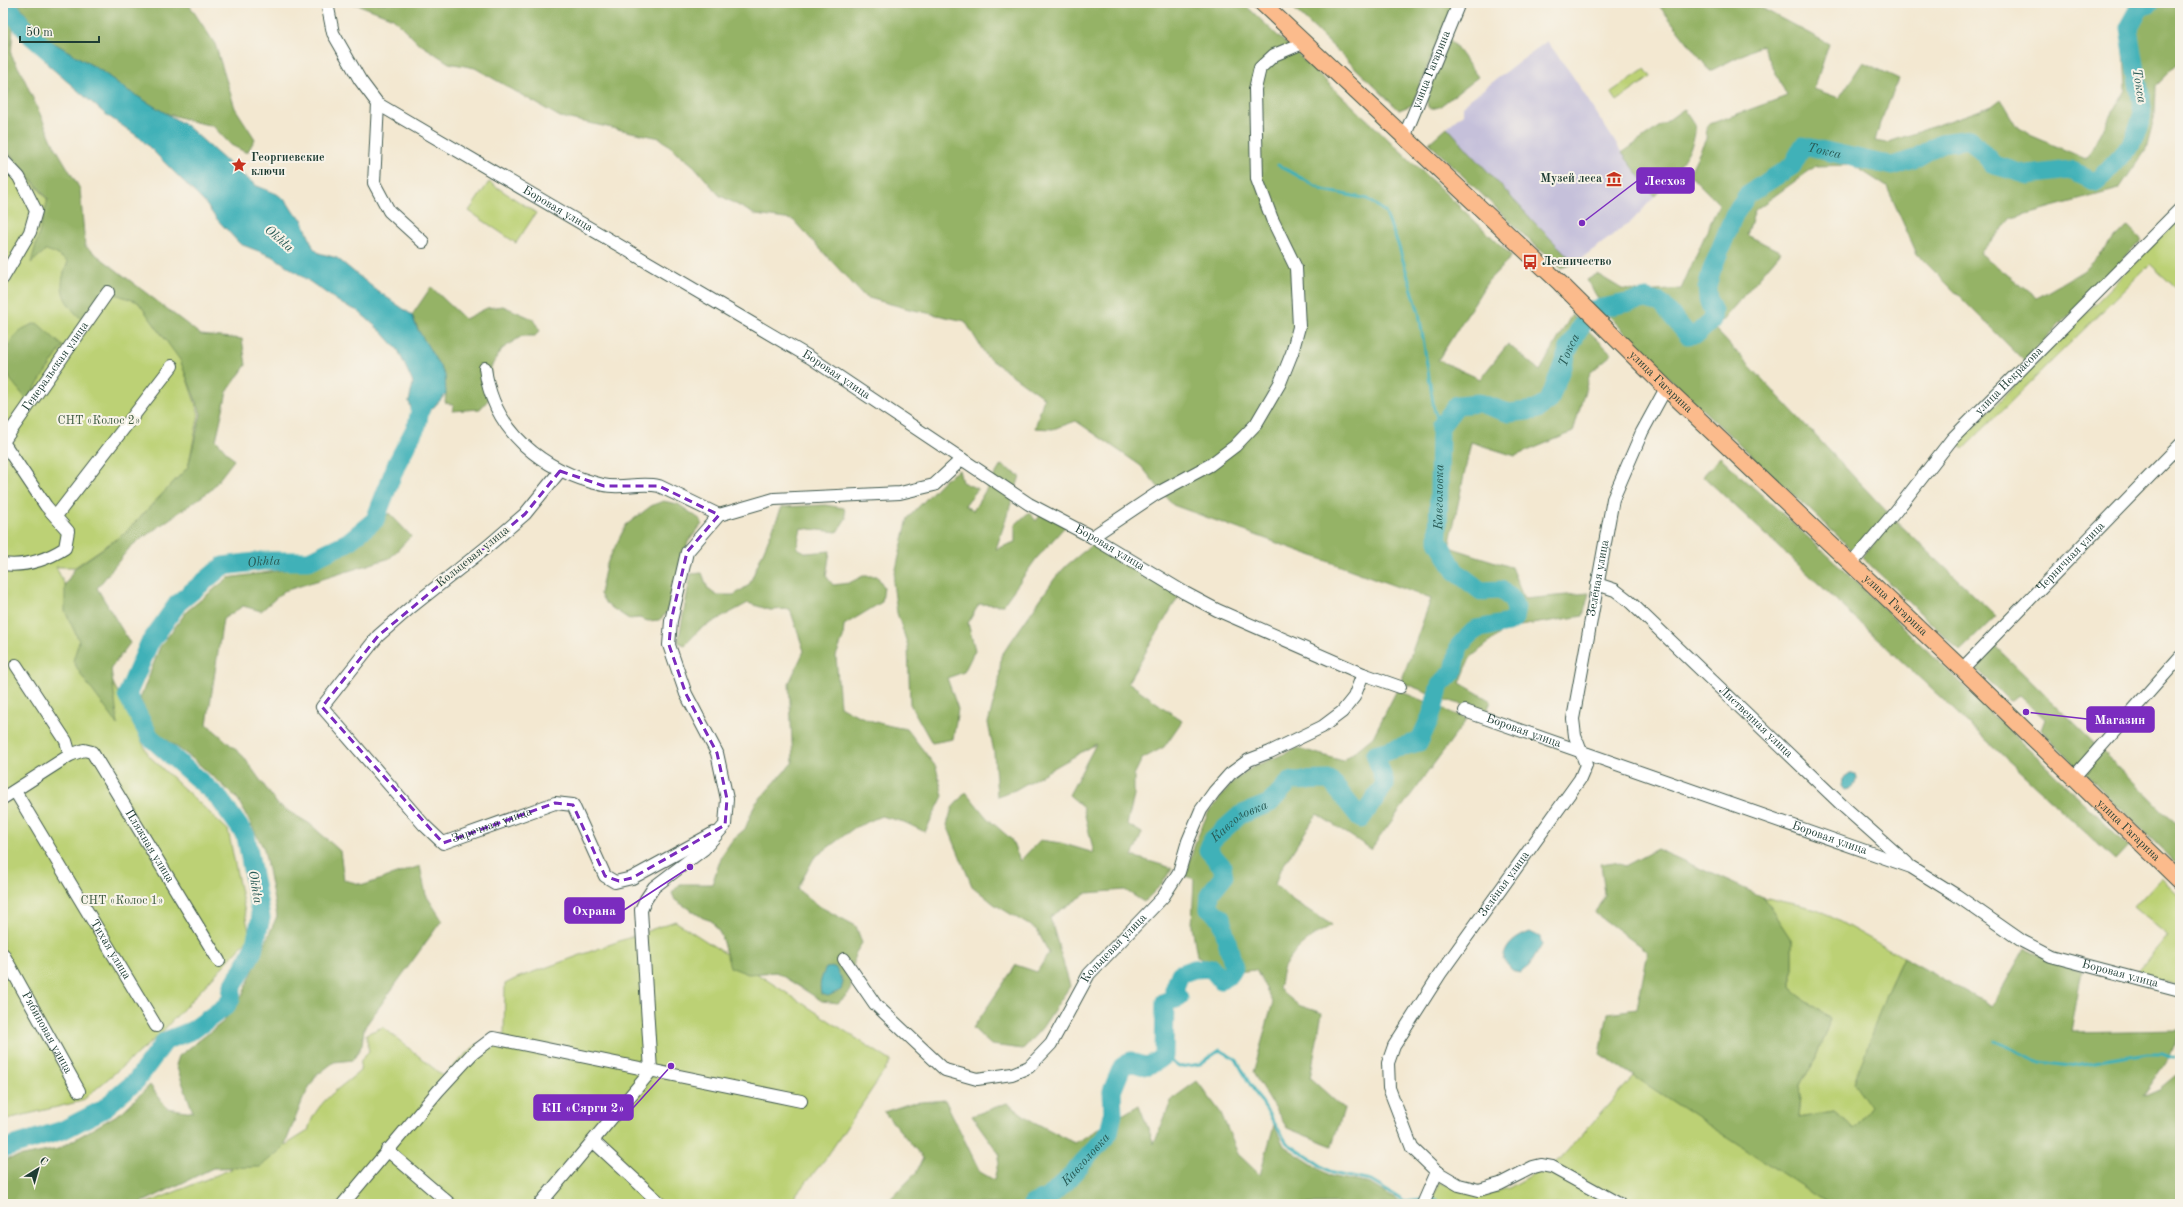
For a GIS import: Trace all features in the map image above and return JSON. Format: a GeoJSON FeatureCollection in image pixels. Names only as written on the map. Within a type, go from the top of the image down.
{"type":"FeatureCollection","features":[{"type":"Feature","properties":{"kind":"main road","name":"улица Гагарина"},"geometry":{"type":"LineString","coordinates":[[1262,3],[1583,305],[1666,388],[1962,669],[2180,881]]}},
{"type":"Feature","properties":{"kind":"street","name":"Боровая улица"},"geometry":{"type":"LineString","coordinates":[[327,3],[333,33],[360,80],[378,104],[812,358],[1029,504],[1092,537],[1184,593],[1217,610],[1363,674],[1400,687]]}},
{"type":"Feature","properties":{"kind":"street","name":"улица Гагарина"},"geometry":{"type":"LineString","coordinates":[[1406,138],[1459,3]]}},
{"type":"Feature","properties":{"kind":"street"},"geometry":{"type":"LineString","coordinates":[[1092,537],[1156,494],[1210,465],[1235,446],[1256,424],[1280,383],[1292,353],[1299,327],[1296,268],[1272,219],[1257,179],[1255,89],[1260,68],[1274,55],[1304,43]]}},
{"type":"Feature","properties":{"kind":"street"},"geometry":{"type":"LineString","coordinates":[[378,104],[374,183],[389,211],[423,242]]}},
{"type":"Feature","properties":{"kind":"street"},"geometry":{"type":"LineString","coordinates":[[3,160],[19,178],[36,211],[30,232],[3,278]]}},
{"type":"Feature","properties":{"kind":"street","name":"улица Некрасова"},"geometry":{"type":"LineString","coordinates":[[1851,564],[1896,511],[1952,440],[2180,209]]}},
{"type":"Feature","properties":{"kind":"street","name":"Генеральская улица"},"geometry":{"type":"LineString","coordinates":[[3,442],[108,292]]}},
{"type":"Feature","properties":{"kind":"street"},"geometry":{"type":"LineString","coordinates":[[56,516],[172,366]]}},
{"type":"Feature","properties":{"kind":"street"},"geometry":{"type":"LineString","coordinates":[[484,368],[487,389],[494,406],[506,424],[534,454],[560,471],[604,486],[650,484],[658,486],[719,515]]}},
{"type":"Feature","properties":{"kind":"street","name":"Зелёная улица"},"geometry":{"type":"LineString","coordinates":[[1619,1204],[1552,1167],[1541,1165],[1533,1167],[1500,1184],[1479,1190],[1459,1185],[1437,1172],[1412,1148],[1389,1088],[1388,1063],[1392,1052],[1440,974],[1580,779],[1586,765],[1575,736],[1573,719],[1613,499],[1642,432],[1666,388]]}},
{"type":"Feature","properties":{"kind":"street"},"geometry":{"type":"LineString","coordinates":[[3,442],[46,506],[68,532],[65,548],[47,559],[14,566],[3,564]]}},
{"type":"Feature","properties":{"kind":"street","name":"Черничная улица"},"geometry":{"type":"LineString","coordinates":[[1962,669],[2180,445]]}},
{"type":"Feature","properties":{"kind":"street"},"geometry":{"type":"LineString","coordinates":[[540,1204],[651,1071],[641,910],[654,887],[704,849],[725,825],[727,799],[717,752],[686,694],[669,645],[671,621],[687,552],[719,515],[774,499],[900,493],[934,486],[962,459]]}},
{"type":"Feature","properties":{"kind":"street","name":"Кольцевая улица"},"geometry":{"type":"LineString","coordinates":[[378,636],[410,608],[526,514],[560,471]]}},
{"type":"Feature","properties":{"kind":"street","name":"Лиственная улица"},"geometry":{"type":"LineString","coordinates":[[1597,584],[1615,590],[1628,600],[1843,806],[1911,867]]}},
{"type":"Feature","properties":{"kind":"street","name":"Заречная улица"},"geometry":{"type":"LineString","coordinates":[[378,636],[322,707],[424,825],[442,843],[555,803],[573,805],[605,876],[611,881],[619,881],[632,878],[713,834],[725,825]]}},
{"type":"Feature","properties":{"kind":"street"},"geometry":{"type":"LineString","coordinates":[[2073,778],[2180,658]]}},
{"type":"Feature","properties":{"kind":"street"},"geometry":{"type":"LineString","coordinates":[[3,798],[70,755],[66,741],[16,665]]}},
{"type":"Feature","properties":{"kind":"street","name":"Кольцевая улица"},"geometry":{"type":"LineString","coordinates":[[844,959],[875,1004],[945,1070],[977,1079],[1012,1074],[1029,1067],[1051,1044],[1089,974],[1163,897],[1178,872],[1188,840],[1201,810],[1214,792],[1230,774],[1249,760],[1270,752],[1322,727],[1342,712],[1354,697],[1363,674]]}},
{"type":"Feature","properties":{"kind":"street","name":"Боровая улица"},"geometry":{"type":"LineString","coordinates":[[1465,711],[1911,867],[1956,895],[2022,941],[2051,956],[2180,990]]}},
{"type":"Feature","properties":{"kind":"street","name":"Пляжная улица"},"geometry":{"type":"LineString","coordinates":[[70,755],[84,750],[92,752],[219,961]]}},
{"type":"Feature","properties":{"kind":"street","name":"Тихая улица"},"geometry":{"type":"LineString","coordinates":[[14,791],[156,1026]]}},
{"type":"Feature","properties":{"kind":"street","name":"Рябиновая улица"},"geometry":{"type":"LineString","coordinates":[[3,954],[79,1091]]}},
{"type":"Feature","properties":{"kind":"street"},"geometry":{"type":"LineString","coordinates":[[343,1204],[387,1150],[472,1054],[493,1038],[801,1101]]}},
{"type":"Feature","properties":{"kind":"street"},"geometry":{"type":"LineString","coordinates":[[593,1141],[661,1204]]}},
{"type":"Feature","properties":{"kind":"street"},"geometry":{"type":"LineString","coordinates":[[387,1150],[450,1204]]}},
{"type":"Feature","properties":{"kind":"street"},"geometry":{"type":"LineString","coordinates":[[1423,1204],[1437,1172]]}},
{"type":"Feature","properties":{"kind":"highlighted area"},"geometry":{"type":"Polygon","coordinates":[[[560,471],[604,486],[659,486],[719,515],[687,552],[671,621],[669,645],[686,694],[717,753],[727,799],[725,825],[632,878],[619,881],[605,876],[573,805],[555,803],[443,843],[322,707],[378,636],[525,514],[560,471]]]}},
{"type":"Feature","properties":{"kind":"shaded area"},"geometry":{"type":"Polygon","coordinates":[[[1547,41],[1572,75],[1622,153],[1655,196],[1632,221],[1575,263],[1534,222],[1447,127],[1463,114],[1463,106],[1469,100],[1547,41]]]}},
{"type":"Feature","properties":{"kind":"green space"},"geometry":{"type":"Polygon","coordinates":[[[18,3],[188,3],[215,44],[235,108],[255,139],[247,153],[231,145],[213,126],[163,112],[127,90],[100,70],[39,34],[18,3]]]}},
{"type":"Feature","properties":{"kind":"green space"},"geometry":{"type":"Polygon","coordinates":[[[346,3],[1243,3],[1512,256],[1488,281],[1438,360],[1480,379],[1508,344],[1540,371],[1572,314],[1612,354],[1590,373],[1573,432],[1515,456],[1471,442],[1449,547],[1511,567],[1524,599],[1589,593],[1583,616],[1507,628],[1470,658],[1460,683],[1491,701],[1487,711],[1449,701],[1401,682],[1431,599],[1173,505],[1141,466],[1076,421],[1053,429],[1035,428],[1044,398],[987,357],[965,321],[909,309],[865,297],[793,220],[756,215],[719,195],[694,166],[660,138],[560,117],[475,68],[449,63],[417,42],[393,18],[359,5],[346,3]]]}},
{"type":"Feature","properties":{"kind":"green space"},"geometry":{"type":"Polygon","coordinates":[[[1288,3],[1453,3],[1412,105],[1399,110],[1288,3]]]}},
{"type":"Feature","properties":{"kind":"green space"},"geometry":{"type":"Polygon","coordinates":[[[1657,3],[1752,3],[1829,44],[1814,89],[1839,98],[1863,62],[1899,79],[1880,123],[1875,141],[1886,143],[1992,106],[2001,99],[2018,127],[2030,135],[2086,159],[2126,90],[2123,30],[2132,7],[2125,3],[2180,3],[2180,62],[2156,86],[2155,114],[2146,149],[2119,189],[2012,218],[1980,253],[2037,298],[2083,271],[2128,226],[2142,240],[2024,361],[1917,254],[1887,187],[1853,165],[1816,166],[1755,210],[1747,235],[1781,252],[1715,329],[1889,514],[1856,553],[1674,383],[1608,315],[1587,280],[1597,274],[1622,289],[1644,292],[1681,289],[1719,204],[1689,174],[1706,139],[1707,125],[1787,96],[1762,45],[1710,71],[1657,3]]]}},
{"type":"Feature","properties":{"kind":"green space"},"geometry":{"type":"Polygon","coordinates":[[[3,15],[13,27],[11,55],[22,74],[53,143],[80,189],[85,246],[201,335],[242,339],[246,365],[227,392],[216,440],[234,460],[211,490],[131,546],[97,588],[130,643],[111,668],[118,725],[83,678],[73,661],[79,641],[65,611],[65,585],[75,568],[125,533],[188,467],[201,414],[180,360],[138,302],[115,294],[106,288],[83,321],[66,301],[62,288],[62,280],[68,262],[55,253],[46,250],[31,263],[48,199],[3,145],[3,102],[9,90],[3,87],[3,15]]]}},
{"type":"Feature","properties":{"kind":"green space"},"geometry":{"type":"Polygon","coordinates":[[[1449,38],[1478,77],[1439,107],[1431,109],[1428,107],[1426,94],[1449,38]]]}},
{"type":"Feature","properties":{"kind":"green space"},"geometry":{"type":"Polygon","coordinates":[[[1645,69],[1651,77],[1617,101],[1611,92],[1645,69]]]}},
{"type":"Feature","properties":{"kind":"green space"},"geometry":{"type":"Polygon","coordinates":[[[1684,109],[1692,120],[1695,128],[1691,145],[1681,164],[1655,196],[1622,153],[1684,109]]]}},
{"type":"Feature","properties":{"kind":"green space"},"geometry":{"type":"Polygon","coordinates":[[[1447,127],[1534,222],[1575,263],[1561,268],[1529,240],[1429,143],[1447,127]]]}},
{"type":"Feature","properties":{"kind":"green space","name":"СНТ «Колос 1»"},"geometry":{"type":"Polygon","coordinates":[[[3,147],[47,199],[55,253],[138,302],[180,359],[199,414],[188,467],[125,533],[75,567],[56,567],[149,756],[228,830],[250,937],[159,1035],[82,1101],[3,1120],[3,147]]]}},
{"type":"Feature","properties":{"kind":"green space"},"geometry":{"type":"Polygon","coordinates":[[[489,182],[536,213],[516,243],[469,211],[489,182]]]}},
{"type":"Feature","properties":{"kind":"green space"},"geometry":{"type":"Polygon","coordinates":[[[2180,218],[2180,292],[2150,264],[1963,449],[1958,443],[2180,218]]]}},
{"type":"Feature","properties":{"kind":"green space"},"geometry":{"type":"Polygon","coordinates":[[[431,287],[465,319],[487,308],[503,306],[533,319],[540,331],[535,336],[522,336],[502,349],[491,367],[489,399],[480,409],[452,411],[454,406],[445,402],[446,394],[412,315],[431,287]]]}},
{"type":"Feature","properties":{"kind":"green space"},"geometry":{"type":"Polygon","coordinates":[[[37,323],[63,346],[27,400],[10,379],[3,357],[15,335],[24,328],[37,323]]]}},
{"type":"Feature","properties":{"kind":"green space"},"geometry":{"type":"Polygon","coordinates":[[[1720,457],[1845,571],[2128,846],[2115,860],[1703,476],[1720,457]]]}},
{"type":"Feature","properties":{"kind":"green space"},"geometry":{"type":"Polygon","coordinates":[[[1001,465],[1020,476],[996,549],[1015,542],[1015,525],[1029,512],[1036,521],[1044,510],[1069,522],[1036,559],[1003,605],[979,604],[968,623],[975,650],[964,672],[947,678],[958,709],[953,739],[932,743],[910,704],[908,646],[897,613],[893,582],[908,518],[944,480],[959,470],[962,482],[978,489],[965,505],[973,511],[1001,465]]]}},
{"type":"Feature","properties":{"kind":"green space"},"geometry":{"type":"Polygon","coordinates":[[[663,501],[678,504],[701,520],[702,524],[688,542],[666,614],[659,620],[648,621],[639,618],[629,619],[606,604],[600,594],[606,565],[626,525],[651,506],[663,501]]]}},
{"type":"Feature","properties":{"kind":"green space"},"geometry":{"type":"Polygon","coordinates":[[[825,505],[844,508],[846,518],[837,532],[801,528],[797,548],[807,553],[830,551],[826,576],[833,585],[849,583],[863,576],[877,576],[884,587],[882,602],[844,625],[843,638],[836,656],[840,706],[856,715],[872,721],[907,729],[936,767],[943,796],[925,832],[904,822],[881,816],[854,828],[814,858],[797,889],[817,905],[856,926],[862,943],[855,954],[850,992],[838,1003],[822,1001],[776,972],[748,974],[730,967],[721,935],[712,921],[703,918],[675,900],[672,893],[680,884],[712,884],[722,855],[733,839],[745,829],[755,804],[793,762],[789,683],[804,651],[790,609],[770,610],[748,603],[700,629],[685,645],[678,642],[691,574],[702,573],[708,589],[716,595],[734,595],[749,585],[782,507],[825,505]]]}},
{"type":"Feature","properties":{"kind":"green space"},"geometry":{"type":"Polygon","coordinates":[[[389,513],[411,536],[390,558],[284,591],[261,611],[243,606],[223,619],[207,724],[243,756],[278,805],[310,824],[340,851],[344,880],[364,885],[420,866],[426,895],[442,920],[364,1028],[362,1045],[353,1060],[334,1062],[316,1076],[303,1099],[284,1147],[260,1167],[213,1168],[139,1204],[3,1204],[3,1160],[58,1149],[122,1112],[150,1085],[167,1108],[193,1112],[176,1065],[179,1056],[223,1022],[242,996],[277,916],[264,849],[237,798],[193,759],[155,731],[140,699],[160,647],[187,611],[228,578],[312,566],[347,550],[389,513]]]}},
{"type":"Feature","properties":{"kind":"green space"},"geometry":{"type":"Polygon","coordinates":[[[1894,519],[1996,616],[1960,651],[1862,557],[1894,519]]]}},
{"type":"Feature","properties":{"kind":"green space"},"geometry":{"type":"Polygon","coordinates":[[[1094,543],[1180,594],[1128,682],[1182,721],[1164,747],[1142,759],[1134,775],[1134,796],[1127,824],[1142,833],[1132,856],[1172,868],[1162,884],[1144,902],[1125,890],[1087,893],[1050,917],[1070,986],[1042,1028],[1023,1049],[991,1045],[973,1028],[1016,965],[1037,972],[1049,953],[1037,930],[994,904],[972,886],[947,825],[952,808],[966,792],[987,818],[1011,839],[1020,861],[1040,840],[1061,843],[1094,853],[1083,807],[1069,795],[1096,744],[1015,790],[997,796],[994,752],[988,723],[999,682],[1001,656],[1055,578],[1066,566],[1094,543]]]}},
{"type":"Feature","properties":{"kind":"green space"},"geometry":{"type":"Polygon","coordinates":[[[1995,646],[2164,812],[2180,825],[2180,867],[2041,730],[2045,719],[2019,695],[2009,701],[1975,667],[1995,646]]]}},
{"type":"Feature","properties":{"kind":"green space"},"geometry":{"type":"Polygon","coordinates":[[[1397,690],[1467,719],[1371,849],[1317,814],[1279,872],[1275,885],[1294,901],[1332,925],[1318,933],[1299,948],[1288,960],[1283,969],[1279,989],[1298,1005],[1322,1013],[1310,1078],[1344,1109],[1332,1146],[1287,1128],[1253,1073],[1273,1002],[1256,970],[1225,973],[1217,965],[1197,956],[1192,926],[1194,879],[1186,876],[1195,843],[1208,813],[1235,780],[1253,767],[1298,748],[1343,761],[1373,737],[1397,690]]]}},
{"type":"Feature","properties":{"kind":"green space"},"geometry":{"type":"Polygon","coordinates":[[[1657,849],[1763,897],[1792,941],[1792,990],[1830,1019],[1816,1058],[1801,1085],[1798,1118],[1834,1112],[1854,1129],[1871,1107],[1854,1083],[1886,994],[1903,957],[1992,1006],[2025,948],[2049,960],[2082,971],[2071,1032],[2180,1030],[2168,1060],[2143,1096],[2159,1089],[2176,1075],[2180,1078],[2180,1204],[1829,1204],[1600,1054],[1608,1013],[1637,1009],[1648,952],[1595,913],[1605,894],[1601,864],[1614,862],[1625,866],[1657,849]]]}},
{"type":"Feature","properties":{"kind":"green space"},"geometry":{"type":"Polygon","coordinates":[[[2161,878],[2180,896],[2180,986],[2136,974],[2168,936],[2134,907],[2161,878]]]}},
{"type":"Feature","properties":{"kind":"green space"},"geometry":{"type":"Polygon","coordinates":[[[1763,897],[1817,909],[1903,957],[1886,994],[1871,1107],[1854,1129],[1834,1112],[1798,1118],[1801,1085],[1816,1058],[1830,1019],[1792,990],[1792,941],[1763,897]]]}},
{"type":"Feature","properties":{"kind":"green space"},"geometry":{"type":"Polygon","coordinates":[[[675,921],[726,954],[721,935],[712,921],[792,971],[756,973],[891,1061],[826,1158],[788,1204],[145,1204],[276,1151],[308,1131],[316,1112],[328,1097],[360,1071],[361,1060],[369,1052],[366,1034],[383,1027],[443,1076],[476,1045],[504,1035],[505,984],[517,978],[675,921]]]}},
{"type":"Feature","properties":{"kind":"green space"},"geometry":{"type":"Polygon","coordinates":[[[1634,1076],[1829,1204],[1430,1204],[1439,1182],[1477,1196],[1509,1188],[1560,1159],[1634,1076]]]}},
{"type":"Feature","properties":{"kind":"green space"},"geometry":{"type":"Polygon","coordinates":[[[1197,1081],[1221,1113],[1238,1154],[1260,1175],[1274,1125],[1284,1146],[1330,1176],[1370,1184],[1403,1204],[885,1204],[916,1173],[923,1158],[884,1112],[911,1103],[945,1100],[980,1172],[994,1180],[1000,1155],[972,1116],[1007,1103],[1032,1121],[1075,1143],[1139,1105],[1154,1144],[1172,1099],[1197,1081]]]}},
{"type":"Feature","properties":{"kind":"water"},"geometry":{"type":"Polygon","coordinates":[[[30,35],[54,43],[100,70],[127,90],[187,126],[236,170],[257,186],[277,194],[287,202],[294,213],[302,219],[313,247],[319,253],[337,258],[375,289],[412,315],[417,328],[445,375],[446,394],[417,425],[409,402],[413,383],[398,350],[383,333],[358,311],[342,304],[274,257],[240,244],[215,217],[205,203],[140,138],[104,113],[48,65],[30,35]]]}},
{"type":"Feature","properties":{"kind":"water"},"geometry":{"type":"Polygon","coordinates":[[[1850,774],[1855,774],[1856,782],[1853,787],[1845,790],[1842,786],[1843,779],[1850,774]]]}},
{"type":"Feature","properties":{"kind":"water"},"geometry":{"type":"Polygon","coordinates":[[[1530,932],[1540,937],[1542,944],[1529,966],[1520,973],[1512,970],[1503,960],[1504,955],[1512,942],[1520,936],[1530,932]]]}},
{"type":"Feature","properties":{"kind":"water"},"geometry":{"type":"Polygon","coordinates":[[[835,967],[843,982],[841,990],[828,996],[821,994],[821,981],[826,968],[835,967]]]}},
{"type":"Feature","properties":{"kind":"waterway","name":"Okhta"},"geometry":{"type":"LineString","coordinates":[[5,3],[30,35],[50,52]]}},
{"type":"Feature","properties":{"kind":"waterway","name":"Кавголовка"},"geometry":{"type":"LineString","coordinates":[[1032,1204],[1049,1197],[1067,1180],[1109,1133],[1113,1114],[1112,1091],[1122,1067],[1131,1061],[1144,1066],[1152,1064],[1164,1056],[1165,1002],[1179,998],[1174,990],[1180,974],[1194,969],[1211,968],[1221,980],[1227,977],[1234,968],[1221,918],[1209,908],[1210,893],[1224,876],[1222,866],[1208,850],[1212,840],[1240,815],[1270,803],[1290,781],[1330,780],[1361,819],[1385,784],[1375,754],[1419,742],[1431,716],[1440,685],[1454,671],[1459,646],[1476,629],[1508,623],[1514,619],[1516,608],[1511,598],[1501,590],[1481,591],[1455,571],[1438,541],[1440,427],[1457,405],[1479,403],[1509,413],[1536,410],[1549,401],[1569,348],[1581,326],[1596,309],[1646,299],[1661,303],[1688,335],[1697,334],[1712,320],[1713,311],[1708,300],[1707,288],[1711,272],[1734,215],[1748,194],[1792,166],[1803,146],[1892,166],[1914,159],[1941,143],[1970,139],[1994,165],[2028,175],[2070,170],[2097,182],[2133,142],[2143,113],[2129,28],[2141,6],[2150,3]]}},
{"type":"Feature","properties":{"kind":"waterway"},"geometry":{"type":"LineString","coordinates":[[1278,165],[1323,190],[1368,199],[1385,212],[1398,244],[1419,313],[1434,409],[1440,427]]}},
{"type":"Feature","properties":{"kind":"waterway","name":"Okhta"},"geometry":{"type":"LineString","coordinates":[[3,1149],[63,1130],[102,1110],[136,1081],[165,1041],[193,1030],[226,1006],[231,999],[232,988],[253,951],[261,918],[246,836],[218,797],[150,737],[127,695],[149,644],[178,603],[223,566],[263,561],[309,561],[348,542],[375,520],[397,463],[417,425],[422,401]]}},
{"type":"Feature","properties":{"kind":"waterway"},"geometry":{"type":"LineString","coordinates":[[1995,1041],[2040,1062],[2070,1066],[2147,1053],[2163,1053],[2174,1057]]}},
{"type":"Feature","properties":{"kind":"waterway"},"geometry":{"type":"LineString","coordinates":[[1164,1056],[1179,1067],[1200,1064],[1220,1050],[1236,1059],[1287,1143],[1332,1173],[1371,1181],[1405,1202],[1421,1200]]}},
{"type":"Feature","properties":{"kind":"waterway"},"geometry":{"type":"LineString","coordinates":[[1428,1199],[1433,1199],[1440,1204]]}},
{"type":"Feature","properties":{"kind":"place","name":"Георгиевские ключи"},"geometry":{"type":"Point","coordinates":[239,165]}},
{"type":"Feature","properties":{"kind":"place","name":"Музей леса"},"geometry":{"type":"Point","coordinates":[1614,179]}},
{"type":"Feature","properties":{"kind":"place","name":"Лесхоз"},"geometry":{"type":"Point","coordinates":[1582,223]}},
{"type":"Feature","properties":{"kind":"place","name":"Лесничество"},"geometry":{"type":"Point","coordinates":[1530,262]}},
{"type":"Feature","properties":{"kind":"place","name":"Магазин"},"geometry":{"type":"Point","coordinates":[2026,712]}},
{"type":"Feature","properties":{"kind":"place","name":"Охрана"},"geometry":{"type":"Point","coordinates":[690,867]}},
{"type":"Feature","properties":{"kind":"place","name":"КП «Сярги 2»"},"geometry":{"type":"Point","coordinates":[671,1066]}},
{"type":"Feature","properties":{"kind":"water label","name":"Токса"},"geometry":{"type":"Point","coordinates":[2139,86]}},
{"type":"Feature","properties":{"kind":"water label","name":"Токса"},"geometry":{"type":"Point","coordinates":[1825,152]}},
{"type":"Feature","properties":{"kind":"water label","name":"Токса"},"geometry":{"type":"Point","coordinates":[1570,350]}},
{"type":"Feature","properties":{"kind":"park label","name":"СНТ «Колос 2»"},"geometry":{"type":"Point","coordinates":[99,421]}}]}
